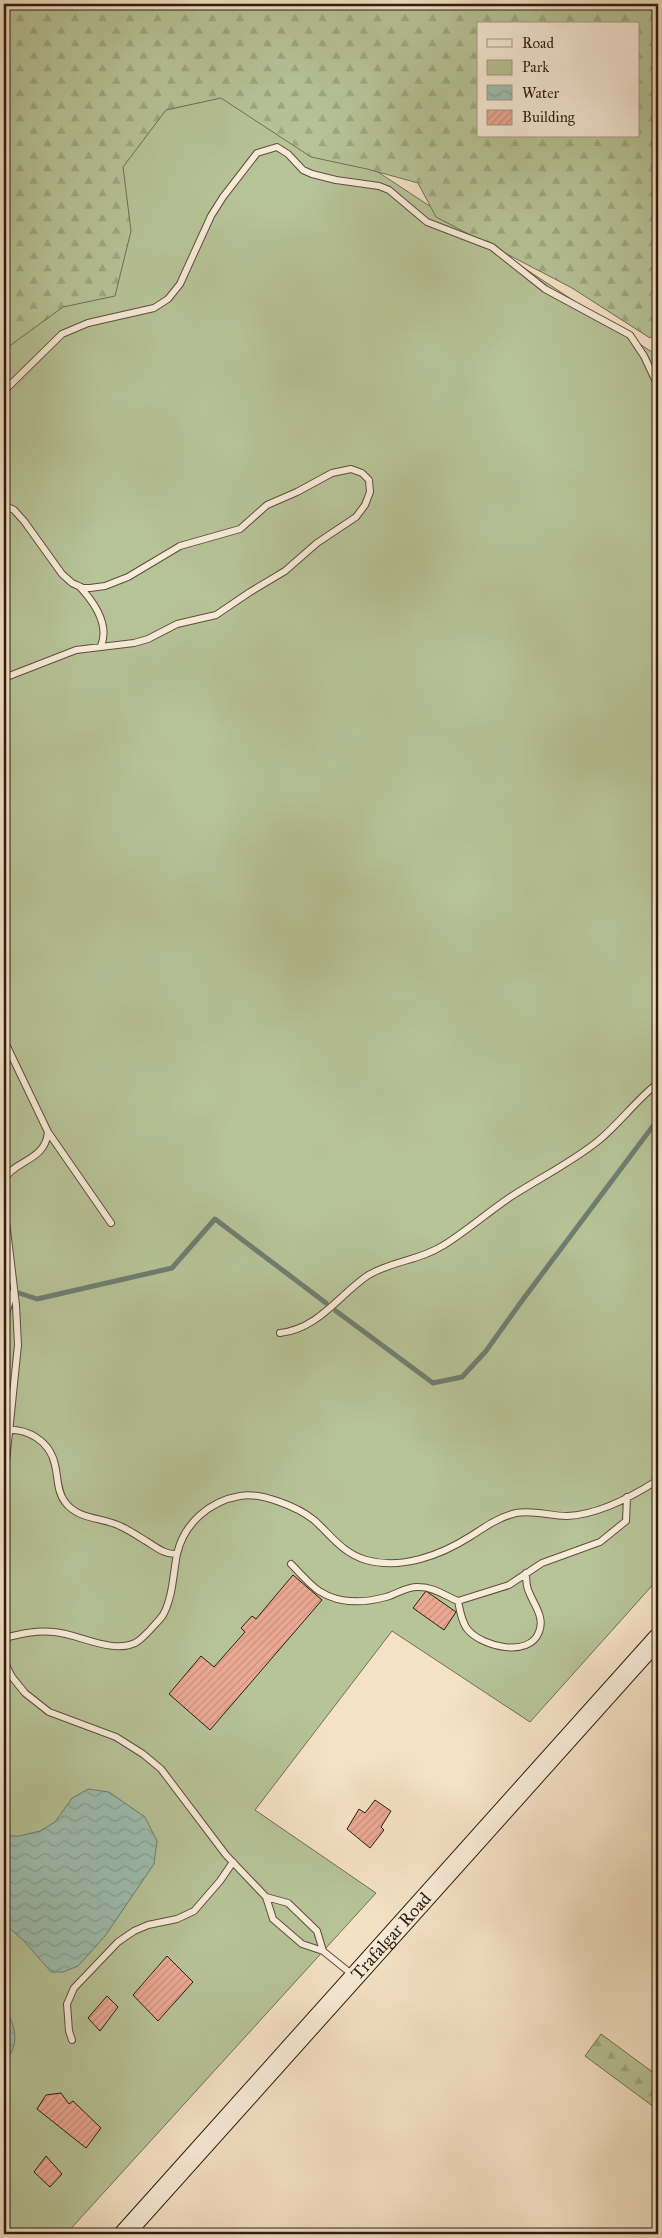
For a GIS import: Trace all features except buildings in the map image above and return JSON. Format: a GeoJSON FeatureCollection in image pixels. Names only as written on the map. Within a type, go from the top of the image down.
{"type":"FeatureCollection","features":[{"type":"Feature","properties":{"kind":"main road","name":"Trafalgar Road"},"geometry":{"type":"LineString","coordinates":[[124,2234],[658,1638]]}},
{"type":"Feature","properties":{"kind":"lane"},"geometry":{"type":"LineString","coordinates":[[4,391],[62,334],[88,323],[146,311],[160,306],[168,299],[184,277],[211,216],[223,198],[257,153],[276,147],[282,149],[303,170],[336,180],[379,186],[397,196],[427,222],[492,247],[544,289],[630,335],[644,356],[658,386]]}},
{"type":"Feature","properties":{"kind":"lane"},"geometry":{"type":"LineString","coordinates":[[4,678],[68,653],[101,646],[134,643],[148,639],[177,624],[216,615],[285,571],[318,543],[356,517],[365,505],[370,492],[368,480],[362,473],[351,469],[332,473],[297,492],[267,505],[234,531],[170,550],[128,577],[112,584],[97,587],[79,586]]}},
{"type":"Feature","properties":{"kind":"lane"},"geometry":{"type":"LineString","coordinates":[[4,505],[14,510],[24,521],[62,574],[79,586],[101,619],[104,631],[101,646]]}},
{"type":"Feature","properties":{"kind":"lane"},"geometry":{"type":"LineString","coordinates":[[4,1040],[48,1132],[111,1222]]}},
{"type":"Feature","properties":{"kind":"lane"},"geometry":{"type":"LineString","coordinates":[[280,1333],[291,1332],[308,1324],[368,1275],[387,1267],[425,1256],[470,1228],[506,1200],[598,1141],[658,1083]]}},
{"type":"Feature","properties":{"kind":"lane"},"geometry":{"type":"LineString","coordinates":[[4,1179],[6,1172],[33,1158],[47,1144],[48,1132]]}},
{"type":"Feature","properties":{"kind":"lane"},"geometry":{"type":"LineString","coordinates":[[4,1205],[18,1345],[6,1430],[4,1481]]}},
{"type":"Feature","properties":{"kind":"lane"},"geometry":{"type":"LineString","coordinates":[[4,1321],[13,1290]]}},
{"type":"Feature","properties":{"kind":"lane"},"geometry":{"type":"LineString","coordinates":[[6,1430],[16,1430],[34,1435],[47,1447],[55,1465],[61,1495],[72,1509],[89,1518],[120,1526],[165,1552],[177,1554]]}},
{"type":"Feature","properties":{"kind":"lane"},"geometry":{"type":"LineString","coordinates":[[4,1638],[46,1631],[113,1645],[128,1645],[136,1642],[158,1622],[166,1607],[177,1554],[187,1532],[198,1516],[216,1504],[241,1496],[267,1498],[297,1510],[313,1519],[346,1552],[368,1561],[390,1563],[412,1561],[441,1552],[492,1522],[517,1513],[534,1512],[564,1516],[586,1514],[628,1497],[658,1480]]}},
{"type":"Feature","properties":{"kind":"lane"},"geometry":{"type":"LineString","coordinates":[[291,1564],[319,1591],[337,1598],[356,1602],[373,1600],[418,1586],[434,1589],[458,1601],[510,1585],[542,1563],[600,1542],[615,1532],[626,1521],[628,1497]]}},
{"type":"Feature","properties":{"kind":"lane"},"geometry":{"type":"LineString","coordinates":[[458,1601],[467,1629],[476,1637],[485,1642],[507,1647],[527,1644],[534,1640],[542,1622],[539,1611],[526,1585],[526,1573]]}},
{"type":"Feature","properties":{"kind":"lane"},"geometry":{"type":"LineString","coordinates":[[4,1661],[12,1677],[25,1693],[49,1712],[116,1737],[143,1754],[161,1769],[233,1862],[266,1897],[273,1919],[302,1944],[323,1951],[354,1976]]}},
{"type":"Feature","properties":{"kind":"lane"},"geometry":{"type":"LineString","coordinates":[[72,2040],[69,2031],[67,2004],[74,1988],[118,1942],[134,1931],[148,1925],[177,1919],[194,1910],[220,1881],[233,1862]]}},
{"type":"Feature","properties":{"kind":"lane"},"geometry":{"type":"LineString","coordinates":[[266,1897],[288,1903],[317,1931],[323,1951]]}},
{"type":"Feature","properties":{"kind":"green space"},"geometry":{"type":"Polygon","coordinates":[[[4,4],[658,4],[658,329],[650,338],[572,288],[436,217],[418,183],[367,169],[311,157],[221,98],[166,110],[123,167],[131,231],[115,296],[63,307],[4,350],[4,4]]]}},
{"type":"Feature","properties":{"kind":"green space"},"geometry":{"type":"Polygon","coordinates":[[[177,40],[658,356],[658,1579],[530,1722],[392,1631],[255,1810],[376,1893],[66,2234],[4,2234],[4,327],[177,40]]]}},
{"type":"Feature","properties":{"kind":"green space"},"geometry":{"type":"Polygon","coordinates":[[[601,2034],[658,2076],[658,2110],[585,2056],[601,2034]]]}},
{"type":"Feature","properties":{"kind":"water"},"geometry":{"type":"Polygon","coordinates":[[[88,1789],[109,1792],[145,1817],[157,1841],[154,1864],[105,1936],[78,1966],[63,1972],[51,1972],[25,1942],[4,1923],[4,1836],[19,1836],[40,1831],[55,1822],[72,1798],[88,1789]]]}},
{"type":"Feature","properties":{"kind":"water"},"geometry":{"type":"Polygon","coordinates":[[[4,2007],[14,2028],[15,2042],[13,2049],[4,2062],[4,2007]]]}},
{"type":"Feature","properties":{"kind":"waterway"},"geometry":{"type":"LineString","coordinates":[[336,1311],[433,1383],[462,1377],[486,1351],[653,1126],[658,1122]]}},
{"type":"Feature","properties":{"kind":"waterway"},"geometry":{"type":"LineString","coordinates":[[19,1293],[37,1299],[172,1268],[215,1219],[326,1303]]}}]}
